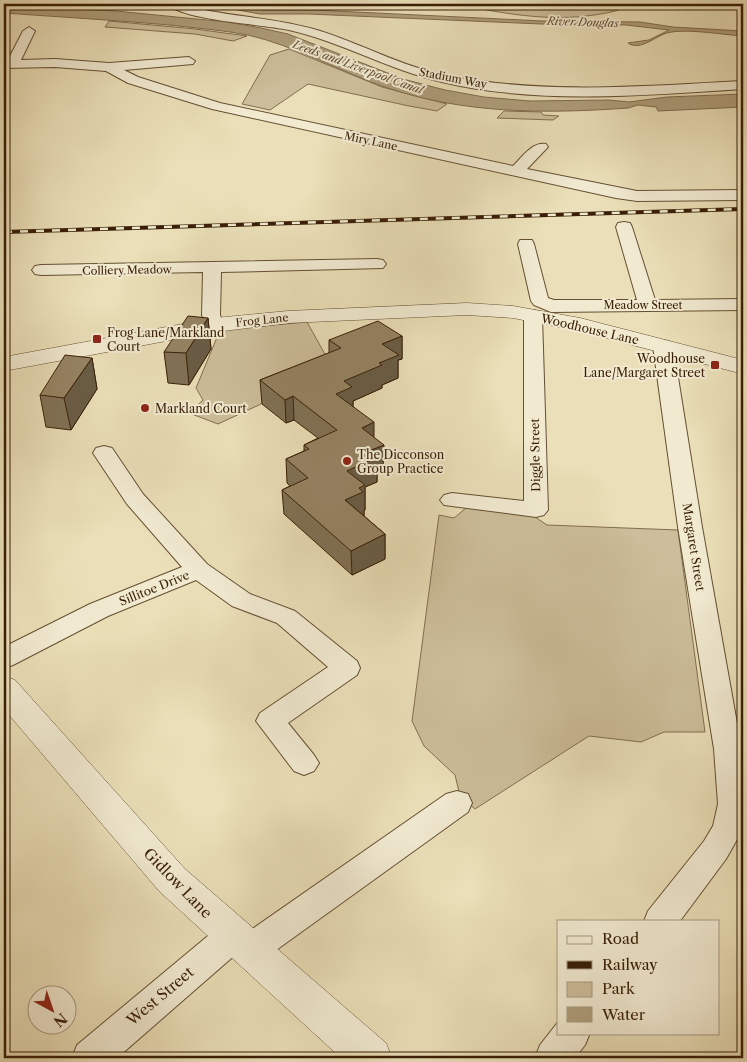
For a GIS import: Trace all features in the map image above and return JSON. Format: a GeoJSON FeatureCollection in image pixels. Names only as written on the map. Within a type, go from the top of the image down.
{"type":"FeatureCollection","features":[{"type":"Feature","properties":{"kind":"street","name":"Stadium Way"},"geometry":{"type":"LineString","coordinates":[[174,4],[196,12],[298,28],[326,36],[408,69],[474,84],[552,90],[743,85]]}},
{"type":"Feature","properties":{"kind":"street"},"geometry":{"type":"LineString","coordinates":[[8,64],[30,32]]}},
{"type":"Feature","properties":{"kind":"street"},"geometry":{"type":"LineString","coordinates":[[109,66],[188,61]]}},
{"type":"Feature","properties":{"kind":"street","name":"Miry Lane"},"geometry":{"type":"LineString","coordinates":[[8,64],[109,66],[133,80],[217,106],[516,172],[637,196],[743,195]]}},
{"type":"Feature","properties":{"kind":"street"},"geometry":{"type":"LineString","coordinates":[[516,172],[541,147]]}},
{"type":"Feature","properties":{"kind":"street"},"geometry":{"type":"LineString","coordinates":[[624,227],[648,306]]}},
{"type":"Feature","properties":{"kind":"street"},"geometry":{"type":"LineString","coordinates":[[526,244],[540,301],[539,310]]}},
{"type":"Feature","properties":{"kind":"street","name":"Colliery Meadow"},"geometry":{"type":"LineString","coordinates":[[40,271],[380,264]]}},
{"type":"Feature","properties":{"kind":"street"},"geometry":{"type":"LineString","coordinates":[[212,268],[210,315],[215,325]]}},
{"type":"Feature","properties":{"kind":"street","name":"Meadow Street"},"geometry":{"type":"LineString","coordinates":[[539,310],[551,306],[743,304]]}},
{"type":"Feature","properties":{"kind":"street","name":"Frog Lane"},"geometry":{"type":"LineString","coordinates":[[4,364],[215,325],[288,317],[450,309],[494,310]]}},
{"type":"Feature","properties":{"kind":"street","name":"Woodhouse Lane"},"geometry":{"type":"LineString","coordinates":[[494,310],[539,310],[580,325],[743,367]]}},
{"type":"Feature","properties":{"kind":"street","name":"Diggle Street"},"geometry":{"type":"LineString","coordinates":[[452,500],[536,510],[539,310]]}},
{"type":"Feature","properties":{"kind":"street","name":"Margaret Street"},"geometry":{"type":"LineString","coordinates":[[661,920],[728,829],[733,804],[736,749],[690,527],[663,346]]}},
{"type":"Feature","properties":{"kind":"street"},"geometry":{"type":"LineString","coordinates":[[104,453],[135,499],[198,570]]}},
{"type":"Feature","properties":{"kind":"street","name":"Sillitoe Drive"},"geometry":{"type":"LineString","coordinates":[[4,658],[99,610],[198,570],[241,600],[286,618],[347,668],[270,720],[304,763]]}},
{"type":"Feature","properties":{"kind":"street","name":"Gidlow Lane"},"geometry":{"type":"LineString","coordinates":[[4,688],[172,880],[371,1058]]}},
{"type":"Feature","properties":{"kind":"street","name":"West Street"},"geometry":{"type":"LineString","coordinates":[[90,1058],[241,943],[457,803]]}},
{"type":"Feature","properties":{"kind":"street"},"geometry":{"type":"LineString","coordinates":[[553,1058],[571,1034]]}},
{"type":"Feature","properties":{"kind":"green space"},"geometry":{"type":"Polygon","coordinates":[[[455,4],[525,4],[540,7],[559,7],[586,4],[631,4],[618,10],[604,13],[559,18],[507,13],[455,4]]]}},
{"type":"Feature","properties":{"kind":"green space"},"geometry":{"type":"Polygon","coordinates":[[[109,21],[247,36],[233,41],[195,34],[105,27],[109,21]]]}},
{"type":"Feature","properties":{"kind":"green space"},"geometry":{"type":"Polygon","coordinates":[[[289,49],[382,87],[447,104],[437,111],[308,84],[270,110],[242,104],[270,55],[289,49]]]}},
{"type":"Feature","properties":{"kind":"green space"},"geometry":{"type":"Polygon","coordinates":[[[504,111],[541,112],[543,115],[559,116],[553,120],[497,118],[504,111]]]}},
{"type":"Feature","properties":{"kind":"green space"},"geometry":{"type":"Polygon","coordinates":[[[307,322],[326,356],[330,372],[218,424],[189,413],[203,400],[196,388],[220,330],[307,322]]]}},
{"type":"Feature","properties":{"kind":"green space"},"geometry":{"type":"Polygon","coordinates":[[[467,507],[532,515],[547,525],[678,530],[705,732],[664,732],[641,742],[589,736],[475,809],[460,796],[455,775],[424,746],[412,721],[439,515],[454,518],[467,507]]]}},
{"type":"Feature","properties":{"kind":"water","name":"River Douglas"},"geometry":{"type":"Polygon","coordinates":[[[205,4],[221,4],[263,10],[314,10],[543,21],[640,22],[673,27],[743,31],[743,36],[681,31],[664,34],[637,46],[628,43],[649,40],[669,30],[626,25],[541,24],[308,14],[260,14],[205,4]]]}},
{"type":"Feature","properties":{"kind":"water","name":"Leeds and Liverpool Canal"},"geometry":{"type":"Polygon","coordinates":[[[4,6],[116,11],[227,22],[261,28],[288,34],[403,79],[445,90],[484,97],[530,101],[609,100],[629,102],[667,97],[743,94],[743,107],[658,111],[656,107],[638,105],[628,108],[597,110],[535,111],[473,107],[442,102],[382,86],[282,45],[248,35],[169,25],[4,13],[4,6]]]}},
{"type":"Feature","properties":{"kind":"building"},"geometry":{"type":"Polygon","coordinates":[[[188,316],[208,318],[186,353],[164,352],[188,316]]]}},
{"type":"Feature","properties":{"kind":"building","name":"The Dicconson Group Practice"},"geometry":{"type":"Polygon","coordinates":[[[378,321],[402,336],[382,344],[399,355],[379,363],[382,365],[344,381],[352,387],[336,394],[374,422],[362,428],[384,445],[369,451],[377,457],[347,471],[365,485],[359,488],[363,492],[345,500],[385,534],[351,551],[282,490],[308,478],[286,459],[309,449],[304,445],[337,430],[293,396],[285,400],[260,380],[341,348],[329,340],[378,321]]]}},
{"type":"Feature","properties":{"kind":"building"},"geometry":{"type":"Polygon","coordinates":[[[65,355],[92,358],[64,398],[40,395],[65,355]]]}},
{"type":"Feature","properties":{"kind":"railway"},"geometry":{"type":"LineString","coordinates":[[4,232],[743,209]]}},
{"type":"Feature","properties":{"kind":"place","name":"Frog Lane/Markland Court"},"geometry":{"type":"Point","coordinates":[97,339]}},
{"type":"Feature","properties":{"kind":"place","name":"Woodhouse Lane/Margaret Street"},"geometry":{"type":"Point","coordinates":[715,365]}},
{"type":"Feature","properties":{"kind":"place","name":"Markland Court"},"geometry":{"type":"Point","coordinates":[145,408]}},
{"type":"Feature","properties":{"kind":"place","name":"The Dicconson Group Practice"},"geometry":{"type":"Point","coordinates":[347,461]}}]}
